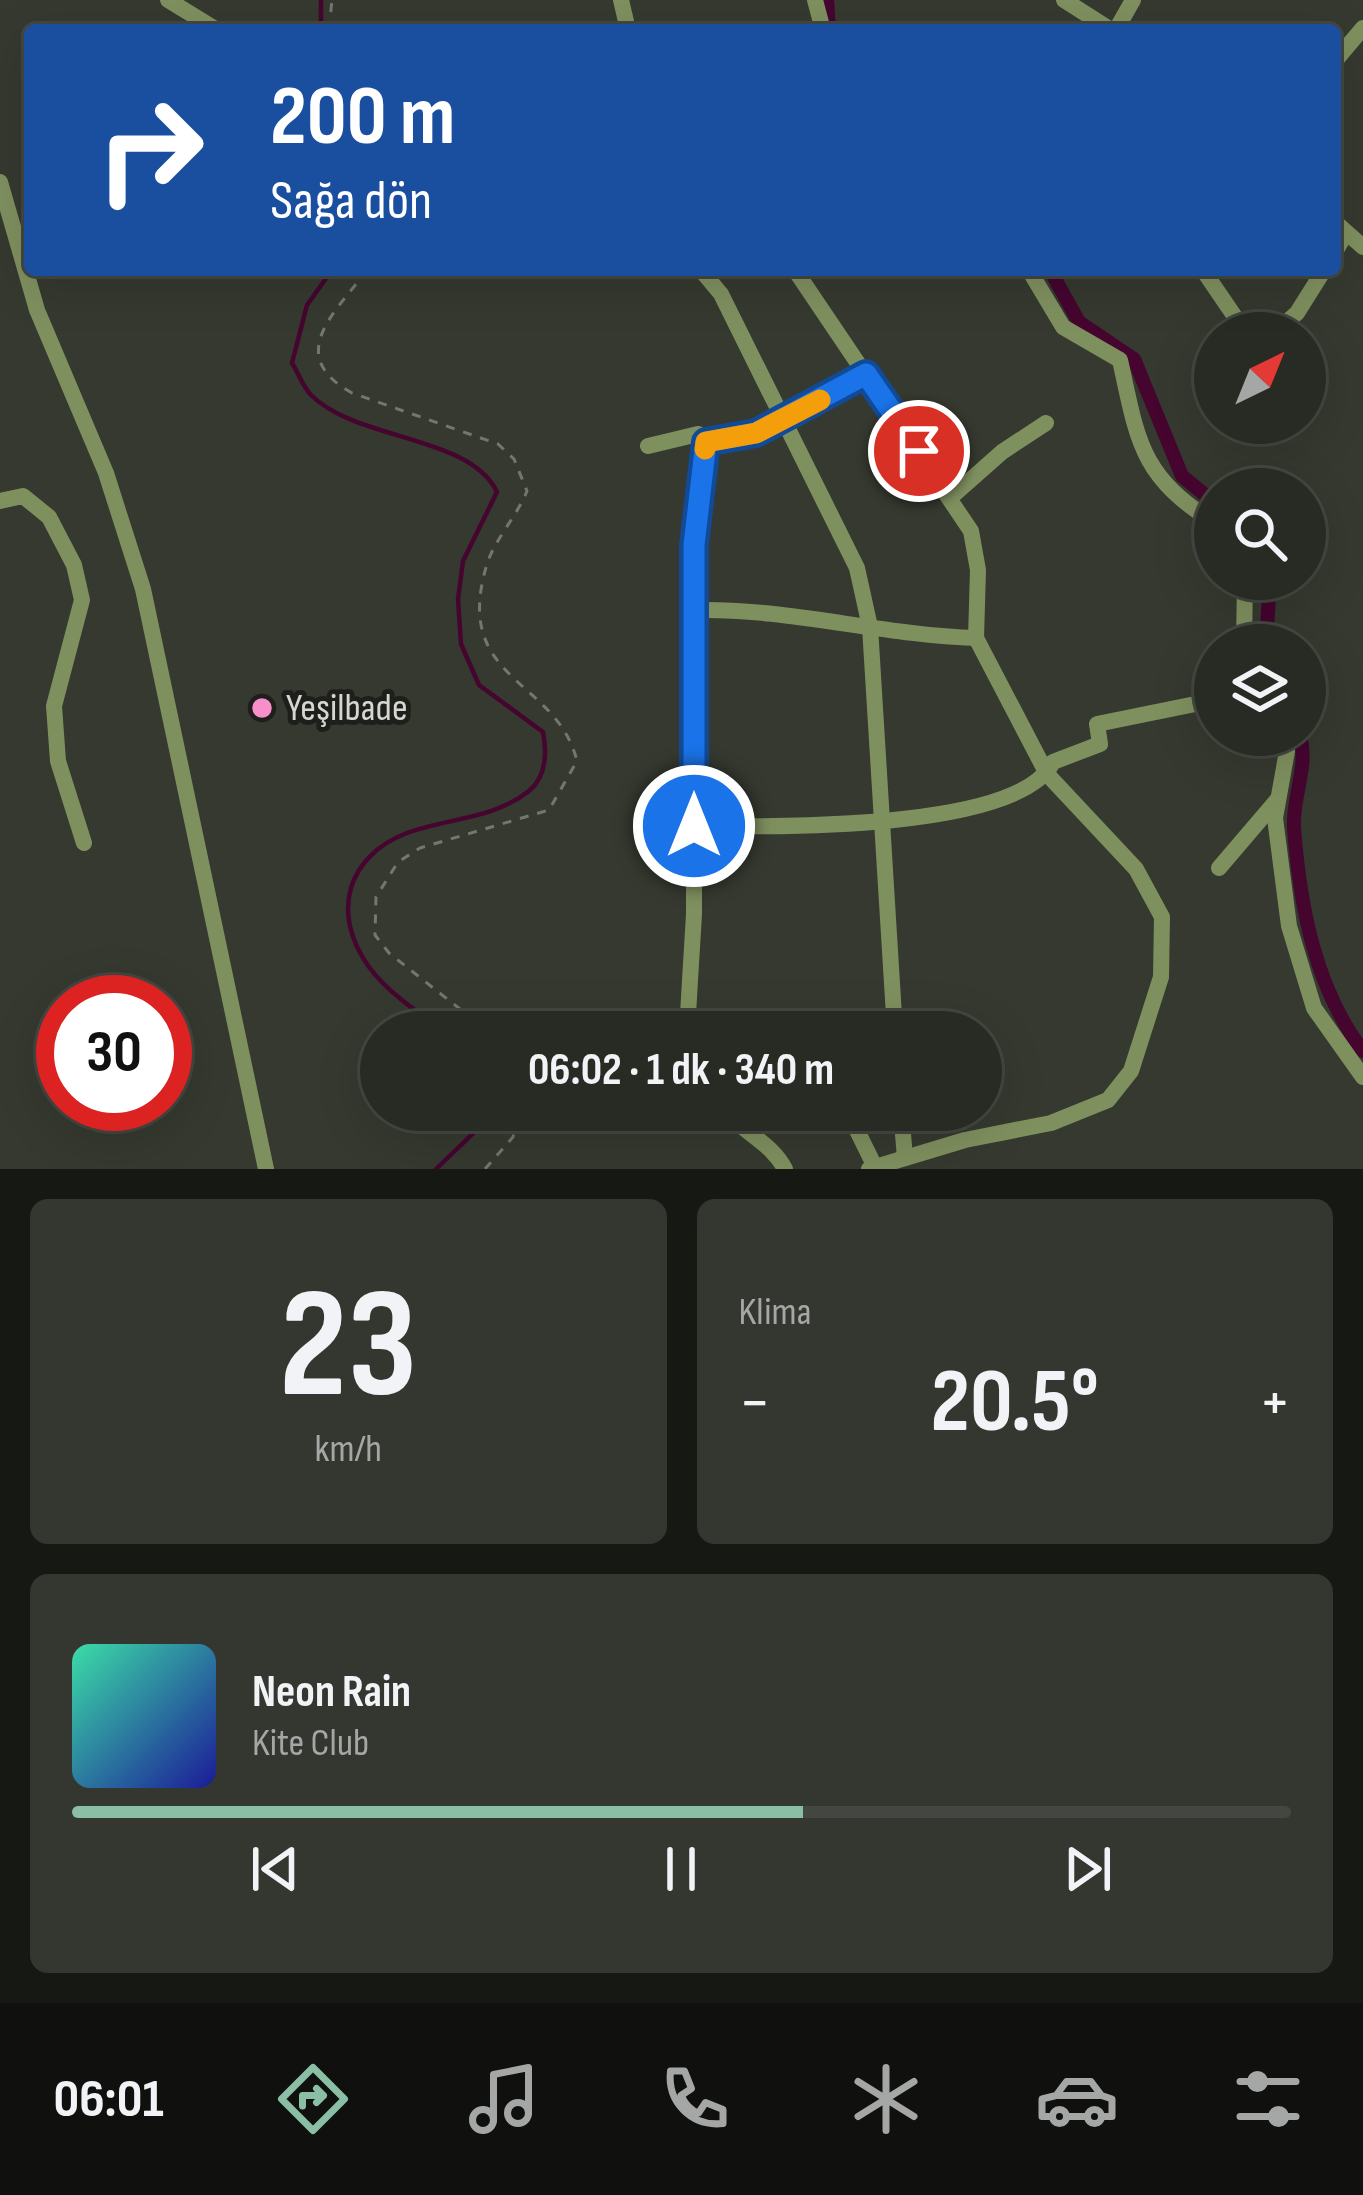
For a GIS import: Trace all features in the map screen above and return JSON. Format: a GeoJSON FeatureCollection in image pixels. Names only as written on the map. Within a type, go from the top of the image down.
{"type":"FeatureCollection","features":[{"type":"Feature","properties":{"kind":"street"},"geometry":{"type":"LineString","coordinates":[[168,0],[208,24]]}},
{"type":"Feature","properties":{"kind":"street"},"geometry":{"type":"LineString","coordinates":[[1064,0],[1103,24]]}},
{"type":"Feature","properties":{"kind":"street"},"geometry":{"type":"LineString","coordinates":[[1341,54],[1363,28]]}},
{"type":"Feature","properties":{"kind":"street"},"geometry":{"type":"LineString","coordinates":[[0,182],[23,237]]}},
{"type":"Feature","properties":{"kind":"street"},"geometry":{"type":"LineString","coordinates":[[1341,228],[1363,247]]}},
{"type":"Feature","properties":{"kind":"street"},"geometry":{"type":"LineString","coordinates":[[30,276],[37,310],[106,473],[143,590],[266,1169]]}},
{"type":"Feature","properties":{"kind":"street"},"geometry":{"type":"LineString","coordinates":[[706,276],[722,293],[857,568],[870,627],[894,1011]]}},
{"type":"Feature","properties":{"kind":"street"},"geometry":{"type":"LineString","coordinates":[[799,276],[971,532],[978,570],[976,638],[1047,774],[1136,868],[1162,917],[1161,977],[1131,1071],[1108,1100],[1051,1123],[872,1168],[856,1131]]}},
{"type":"Feature","properties":{"kind":"street"},"geometry":{"type":"LineString","coordinates":[[1033,276],[1063,327],[1120,360],[1139,447],[1175,498],[1194,510]]}},
{"type":"Feature","properties":{"kind":"street"},"geometry":{"type":"LineString","coordinates":[[1207,276],[1232,312]]}},
{"type":"Feature","properties":{"kind":"street"},"geometry":{"type":"LineString","coordinates":[[1298,312],[1320,276]]}},
{"type":"Feature","properties":{"kind":"street"},"geometry":{"type":"LineString","coordinates":[[706,442],[782,421],[866,374]]}},
{"type":"Feature","properties":{"kind":"street"},"geometry":{"type":"LineString","coordinates":[[950,498],[1046,423]]}},
{"type":"Feature","properties":{"kind":"street"},"geometry":{"type":"LineString","coordinates":[[648,446],[698,434],[706,442]]}},
{"type":"Feature","properties":{"kind":"street"},"geometry":{"type":"LineString","coordinates":[[688,1011],[694,545],[706,442]]}},
{"type":"Feature","properties":{"kind":"street"},"geometry":{"type":"LineString","coordinates":[[0,501],[23,496],[42,507],[77,578],[83,606],[64,656],[54,722],[58,760],[84,843]]}},
{"type":"Feature","properties":{"kind":"street"},"geometry":{"type":"LineString","coordinates":[[694,610],[774,611],[976,638]]}},
{"type":"Feature","properties":{"kind":"street"},"geometry":{"type":"LineString","coordinates":[[694,826],[916,820],[1018,791],[1047,774],[1053,763],[1100,744],[1097,724],[1194,704]]}},
{"type":"Feature","properties":{"kind":"street"},"geometry":{"type":"LineString","coordinates":[[1286,756],[1275,818],[1288,926],[1313,1008],[1363,1077]]}},
{"type":"Feature","properties":{"kind":"street"},"geometry":{"type":"LineString","coordinates":[[1219,868],[1278,799]]}},
{"type":"Feature","properties":{"kind":"street"},"geometry":{"type":"LineString","coordinates":[[743,1131],[768,1142],[785,1169]]}},
{"type":"Feature","properties":{"kind":"street"},"geometry":{"type":"LineString","coordinates":[[903,1131],[905,1158]]}},
{"type":"Feature","properties":{"kind":"path"},"geometry":{"type":"LineString","coordinates":[[362,276],[321,329],[317,349],[323,367],[334,383],[352,393],[483,438],[514,459],[527,491],[489,557],[481,586],[483,622],[492,658],[511,682],[564,724],[577,761],[549,810],[420,848],[398,862],[376,896],[375,935],[388,953],[462,1011]]}},
{"type":"Feature","properties":{"kind":"path"},"geometry":{"type":"LineString","coordinates":[[485,1169],[514,1131]]}},
{"type":"Feature","properties":{"kind":"waterway"},"geometry":{"type":"LineString","coordinates":[[321,0],[321,24]]}},
{"type":"Feature","properties":{"kind":"waterway"},"geometry":{"type":"LineString","coordinates":[[827,0],[829,24]]}},
{"type":"Feature","properties":{"kind":"waterway"},"geometry":{"type":"LineString","coordinates":[[328,276],[307,305],[292,363],[308,392],[331,410],[463,459],[483,473],[497,492],[463,561],[458,599],[461,644],[479,685],[543,732],[544,740],[542,771],[529,791],[501,807],[407,833],[370,856],[358,871],[348,907],[357,947],[377,977],[418,1011]]}},
{"type":"Feature","properties":{"kind":"waterway"},"geometry":{"type":"LineString","coordinates":[[1053,276],[1079,322],[1134,359],[1182,476],[1194,486]]}},
{"type":"Feature","properties":{"kind":"waterway"},"geometry":{"type":"LineString","coordinates":[[1267,624],[1269,600]]}},
{"type":"Feature","properties":{"kind":"waterway"},"geometry":{"type":"LineString","coordinates":[[1303,756],[1294,828],[1306,916],[1333,1001],[1363,1051]]}},
{"type":"Feature","properties":{"kind":"waterway"},"geometry":{"type":"LineString","coordinates":[[436,1169],[476,1131]]}},
{"type":"Feature","properties":{"kind":"slow traffic"},"geometry":{"type":"LineString","coordinates":[[705,449],[706,442],[756,433],[820,400]]}},
{"type":"Feature","properties":{"kind":"place","name":"Yeşilbade"},"geometry":{"type":"Point","coordinates":[262,708]}},
{"type":"Feature","properties":{"kind":"route"},"geometry":{"type":"LineString","coordinates":[[694,826],[694,545],[706,442],[756,433],[866,374],[919,451]]}}]}
